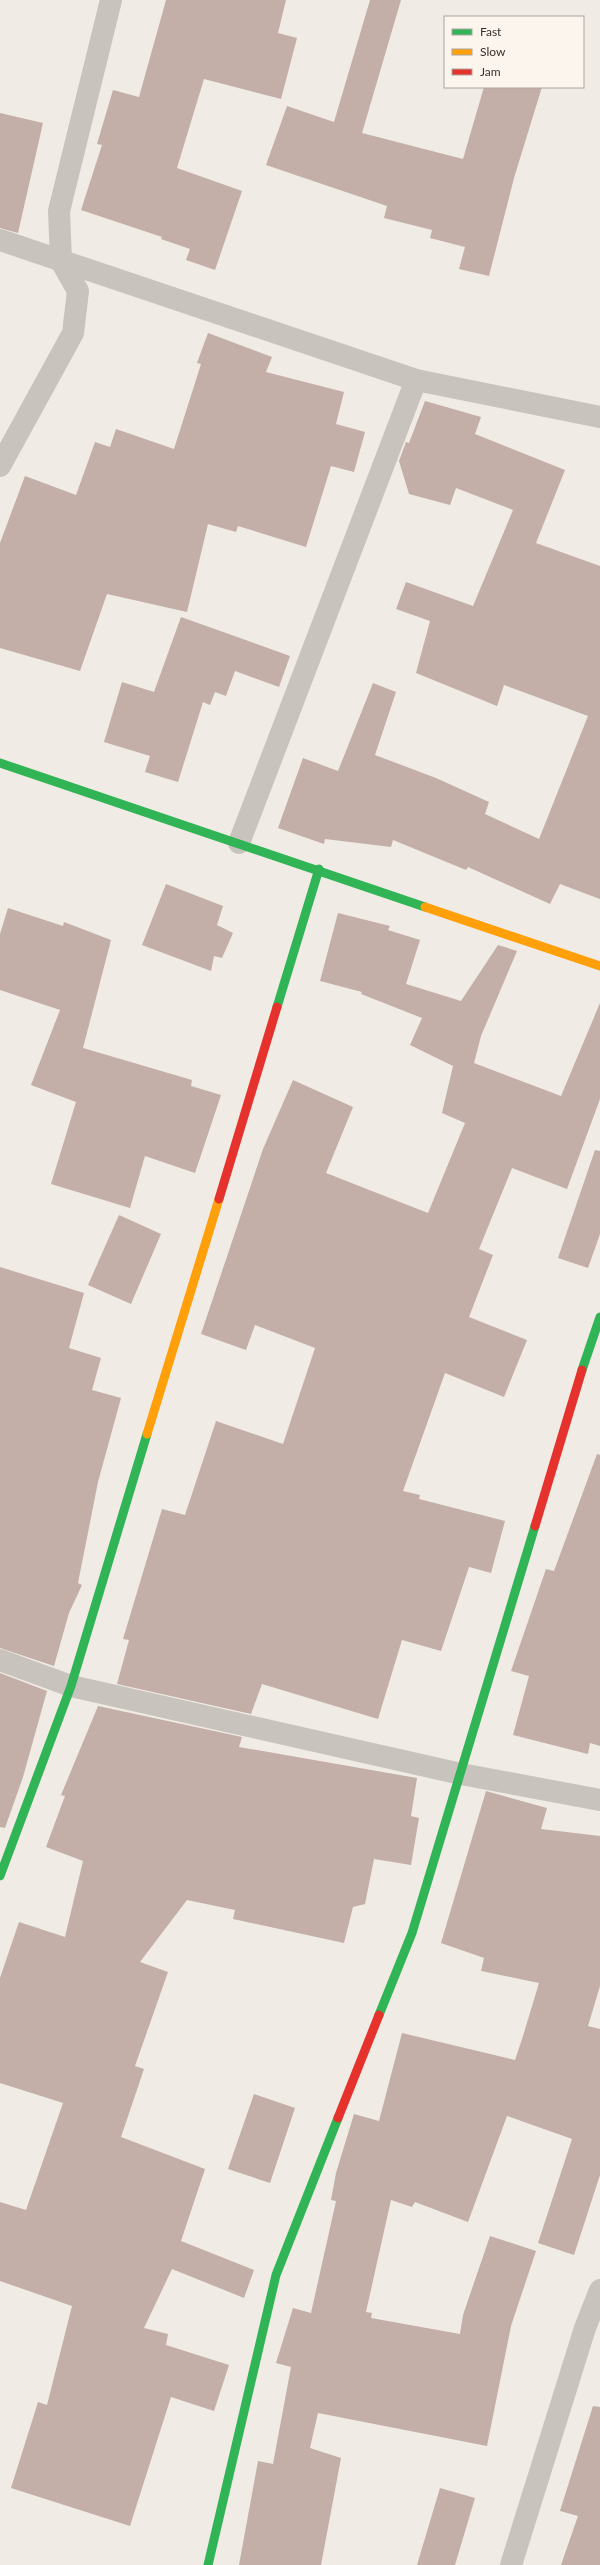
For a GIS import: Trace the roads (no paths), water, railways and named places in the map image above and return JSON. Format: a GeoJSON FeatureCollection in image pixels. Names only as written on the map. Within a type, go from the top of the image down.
{"type":"FeatureCollection","features":[{"type":"Feature","properties":{"kind":"street"},"geometry":{"type":"LineString","coordinates":[[0,466],[73,333],[78,291],[61,261],[59,211],[111,0]]}},
{"type":"Feature","properties":{"kind":"street"},"geometry":{"type":"LineString","coordinates":[[0,240],[416,380],[600,417]]}},
{"type":"Feature","properties":{"kind":"street"},"geometry":{"type":"LineString","coordinates":[[239,842],[416,380]]}},
{"type":"Feature","properties":{"kind":"street"},"geometry":{"type":"LineString","coordinates":[[0,762],[600,966]]}},
{"type":"Feature","properties":{"kind":"street"},"geometry":{"type":"LineString","coordinates":[[0,1876],[72,1686],[319,870]]}},
{"type":"Feature","properties":{"kind":"street"},"geometry":{"type":"LineString","coordinates":[[208,2565],[276,2275],[412,1933],[586,1356],[600,1317]]}},
{"type":"Feature","properties":{"kind":"street"},"geometry":{"type":"LineString","coordinates":[[0,1660],[72,1686],[461,1774],[600,1800]]}},
{"type":"Feature","properties":{"kind":"street"},"geometry":{"type":"LineString","coordinates":[[511,2565],[593,2331],[600,2290]]}}]}
